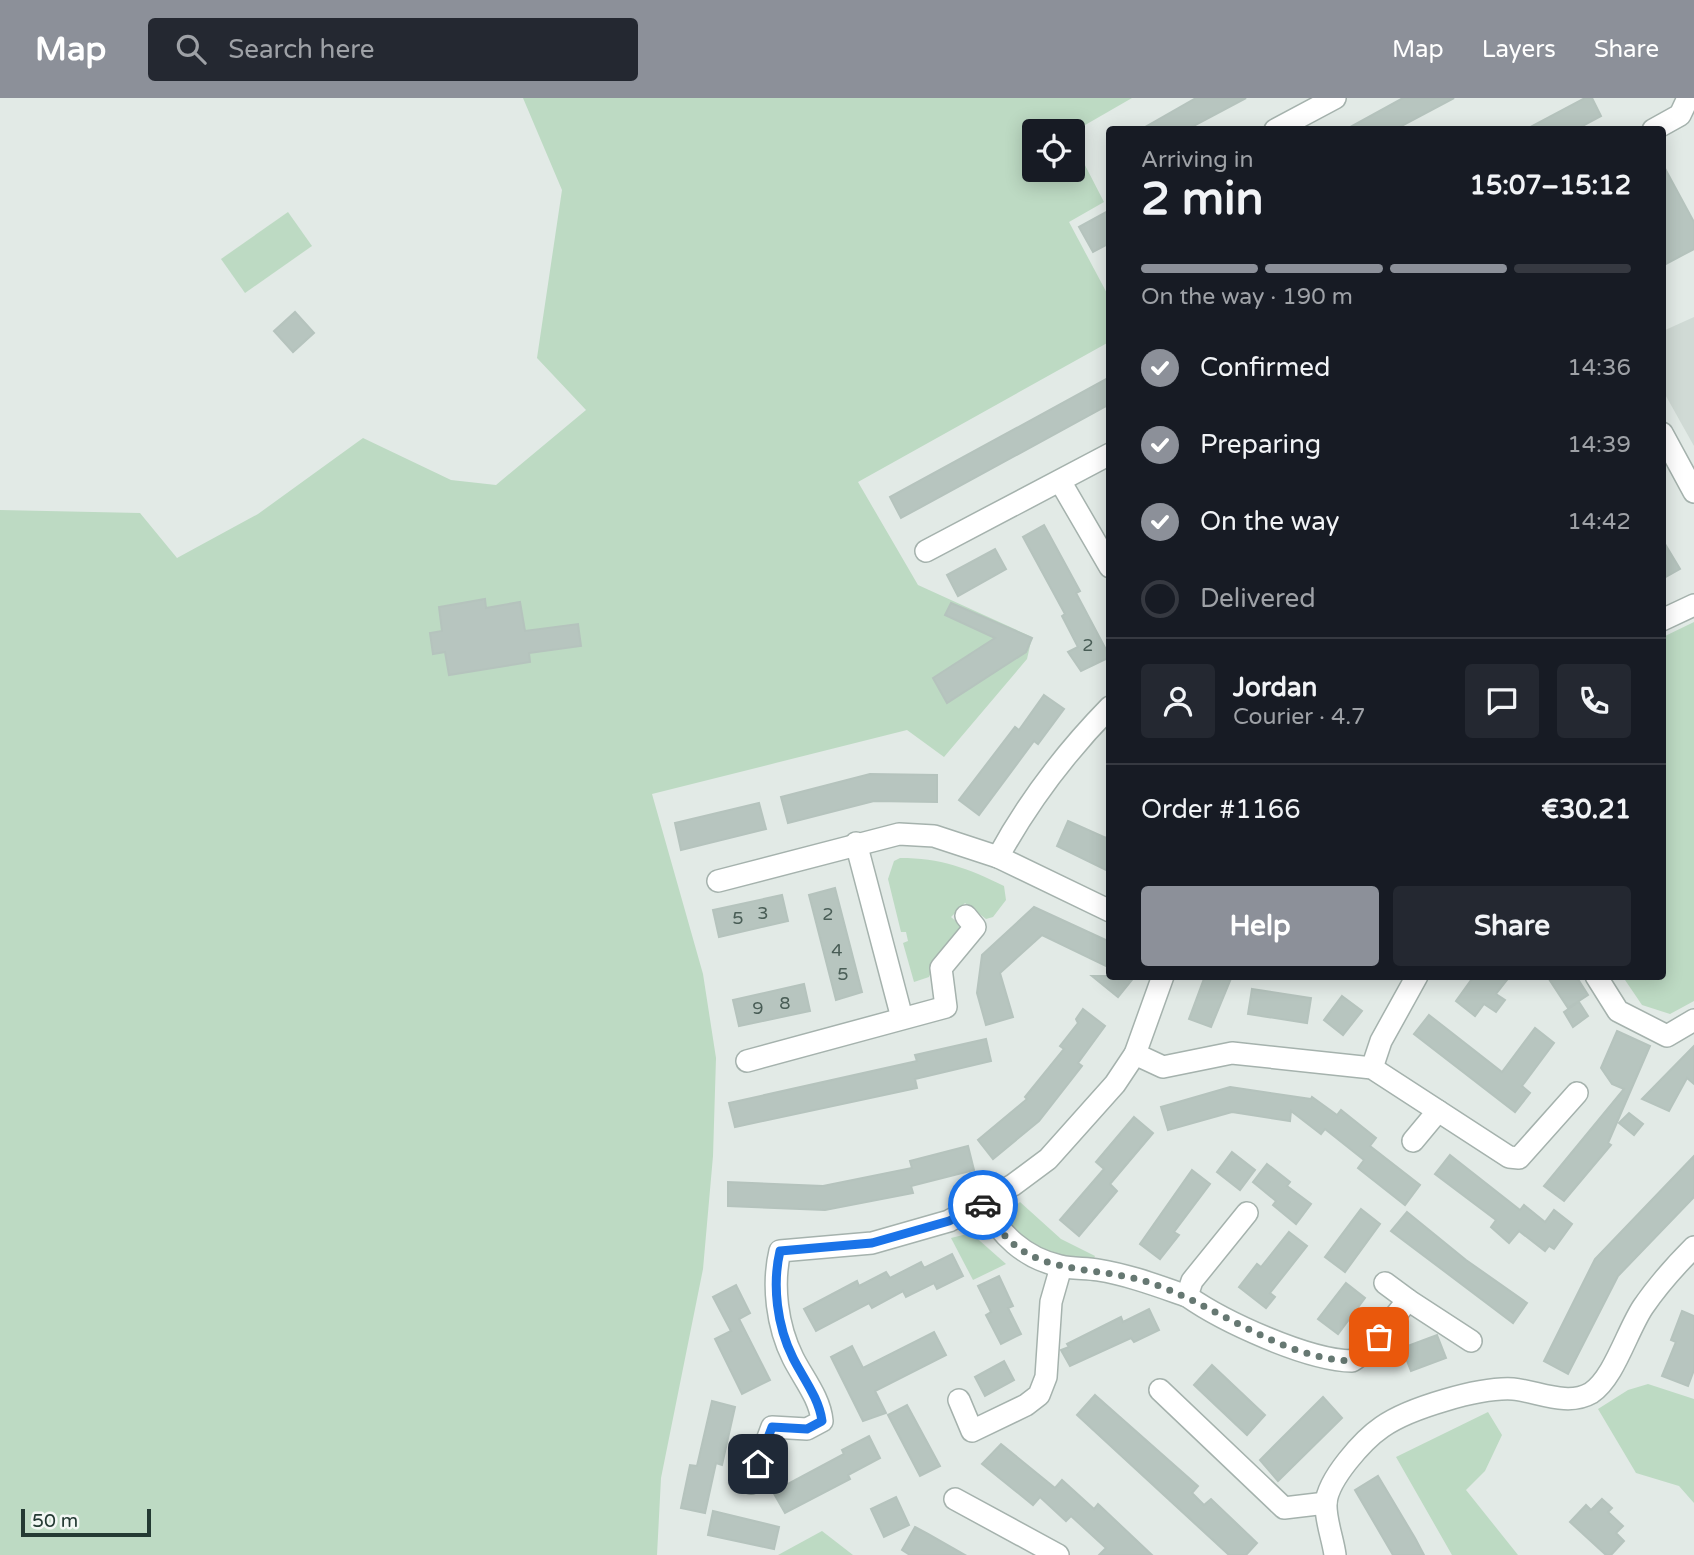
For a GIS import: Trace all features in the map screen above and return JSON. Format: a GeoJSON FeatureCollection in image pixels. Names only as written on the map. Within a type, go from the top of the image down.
{"type":"FeatureCollection","features":[{"type":"Feature","properties":{"kind":"street"},"geometry":{"type":"LineString","coordinates":[[1282,126],[1335,98]]}},
{"type":"Feature","properties":{"kind":"street"},"geometry":{"type":"LineString","coordinates":[[1660,126],[1680,115],[1689,100]]}},
{"type":"Feature","properties":{"kind":"street"},"geometry":{"type":"LineString","coordinates":[[1666,440],[1694,492]]}},
{"type":"Feature","properties":{"kind":"street"},"geometry":{"type":"LineString","coordinates":[[926,551],[1106,456]]}},
{"type":"Feature","properties":{"kind":"street"},"geometry":{"type":"LineString","coordinates":[[1060,481],[1106,560]]}},
{"type":"Feature","properties":{"kind":"street"},"geometry":{"type":"LineString","coordinates":[[1666,618],[1694,605]]}},
{"type":"Feature","properties":{"kind":"street"},"geometry":{"type":"LineString","coordinates":[[998,857],[1025,807],[1083,735],[1106,711]]}},
{"type":"Feature","properties":{"kind":"street"},"geometry":{"type":"LineString","coordinates":[[718,881],[856,843],[900,834],[934,836],[998,857],[1106,909]]}},
{"type":"Feature","properties":{"kind":"street"},"geometry":{"type":"LineString","coordinates":[[856,843],[902,1018]]}},
{"type":"Feature","properties":{"kind":"street"},"geometry":{"type":"LineString","coordinates":[[747,1061],[946,1007],[941,968],[975,927],[966,916]]}},
{"type":"Feature","properties":{"kind":"street"},"geometry":{"type":"LineString","coordinates":[[751,1483],[772,1427],[807,1429],[822,1421],[821,1409],[791,1355],[783,1330],[776,1298],[776,1268],[780,1251],[872,1243],[949,1221],[983,1204],[1048,1159],[1115,1084],[1135,1054],[1162,980]]}},
{"type":"Feature","properties":{"kind":"street"},"geometry":{"type":"LineString","coordinates":[[1373,1068],[1381,1041],[1415,980]]}},
{"type":"Feature","properties":{"kind":"street"},"geometry":{"type":"LineString","coordinates":[[1599,980],[1618,1011],[1667,1036],[1694,1020]]}},
{"type":"Feature","properties":{"kind":"street"},"geometry":{"type":"LineString","coordinates":[[1135,1054],[1163,1067],[1232,1053],[1373,1068],[1498,1151],[1509,1157],[1519,1158],[1577,1093]]}},
{"type":"Feature","properties":{"kind":"street"},"geometry":{"type":"LineString","coordinates":[[1412,1139],[1438,1111]]}},
{"type":"Feature","properties":{"kind":"street"},"geometry":{"type":"LineString","coordinates":[[983,1204],[1008,1241],[1033,1256],[1061,1266],[1108,1272],[1187,1296],[1235,1323],[1321,1357],[1352,1361],[1367,1351],[1408,1300]]}},
{"type":"Feature","properties":{"kind":"street"},"geometry":{"type":"LineString","coordinates":[[1187,1296],[1192,1281],[1247,1213]]}},
{"type":"Feature","properties":{"kind":"street"},"geometry":{"type":"LineString","coordinates":[[1335,1555],[1326,1503],[1333,1482],[1382,1426],[1415,1412],[1488,1389],[1515,1389],[1573,1399],[1590,1394],[1602,1382],[1641,1310],[1660,1282],[1694,1247]]}},
{"type":"Feature","properties":{"kind":"street"},"geometry":{"type":"LineString","coordinates":[[959,1400],[972,1431],[1026,1405],[1039,1395],[1046,1377],[1051,1302],[1061,1266]]}},
{"type":"Feature","properties":{"kind":"street"},"geometry":{"type":"LineString","coordinates":[[1385,1283],[1471,1341]]}},
{"type":"Feature","properties":{"kind":"street"},"geometry":{"type":"LineString","coordinates":[[1160,1390],[1284,1508],[1326,1503]]}},
{"type":"Feature","properties":{"kind":"street"},"geometry":{"type":"LineString","coordinates":[[955,1499],[1058,1555]]}},
{"type":"Feature","properties":{"kind":"shaded area"},"geometry":{"type":"Polygon","coordinates":[[[1694,317],[1694,446],[1666,396],[1666,330],[1694,317]]]}},
{"type":"Feature","properties":{"kind":"green space"},"geometry":{"type":"Polygon","coordinates":[[[523,98],[1132,98],[1085,125],[1085,119],[1022,119],[1022,182],[1085,182],[1085,165],[1104,202],[1069,222],[1106,291],[1106,344],[858,482],[918,585],[1032,637],[1027,659],[944,757],[907,730],[652,794],[703,974],[716,1058],[713,1156],[703,1269],[661,1478],[657,1555],[0,1555],[0,510],[140,513],[177,558],[258,514],[363,438],[451,480],[496,485],[586,410],[537,358],[562,190],[523,98]]]}},
{"type":"Feature","properties":{"kind":"green space"},"geometry":{"type":"Polygon","coordinates":[[[288,212],[312,246],[245,293],[221,259],[288,212]]]}},
{"type":"Feature","properties":{"kind":"green space"},"geometry":{"type":"Polygon","coordinates":[[[1694,622],[1694,1001],[1670,1014],[1642,1005],[1625,980],[1666,980],[1666,636],[1694,622]]]}},
{"type":"Feature","properties":{"kind":"green space"},"geometry":{"type":"Polygon","coordinates":[[[900,858],[941,862],[978,874],[1004,886],[1006,900],[993,917],[986,919],[965,903],[951,917],[961,926],[959,935],[938,955],[929,977],[914,982],[903,943],[908,941],[906,932],[901,932],[888,879],[894,861],[900,858]]]}},
{"type":"Feature","properties":{"kind":"green space"},"geometry":{"type":"Polygon","coordinates":[[[1020,1202],[1061,1239],[1095,1256],[1092,1263],[1046,1250],[1005,1226],[1003,1216],[1020,1202]]]}},
{"type":"Feature","properties":{"kind":"green space"},"geometry":{"type":"Polygon","coordinates":[[[971,1233],[1006,1264],[973,1280],[951,1238],[971,1233]]]}},
{"type":"Feature","properties":{"kind":"green space"},"geometry":{"type":"Polygon","coordinates":[[[1648,1384],[1694,1399],[1694,1503],[1679,1486],[1636,1473],[1598,1409],[1628,1390],[1648,1384]]]}},
{"type":"Feature","properties":{"kind":"green space"},"geometry":{"type":"Polygon","coordinates":[[[1488,1412],[1502,1435],[1485,1471],[1466,1490],[1518,1555],[1452,1555],[1396,1457],[1488,1412]]]}},
{"type":"Feature","properties":{"kind":"green space"},"geometry":{"type":"Polygon","coordinates":[[[822,1531],[853,1555],[778,1555],[822,1531]]]}},
{"type":"Feature","properties":{"kind":"building"},"geometry":{"type":"Polygon","coordinates":[[[1196,98],[1246,98],[1194,126],[1147,126],[1196,98]]]}},
{"type":"Feature","properties":{"kind":"building"},"geometry":{"type":"Polygon","coordinates":[[[1403,98],[1454,98],[1402,126],[1352,126],[1403,98]]]}},
{"type":"Feature","properties":{"kind":"building"},"geometry":{"type":"Polygon","coordinates":[[[1585,98],[1592,98],[1601,116],[1582,126],[1532,126],[1585,98]]]}},
{"type":"Feature","properties":{"kind":"building"},"geometry":{"type":"Polygon","coordinates":[[[1666,170],[1694,222],[1694,249],[1666,264],[1666,170]]]}},
{"type":"Feature","properties":{"kind":"building"},"geometry":{"type":"Polygon","coordinates":[[[1106,212],[1106,245],[1093,252],[1079,227],[1106,212]]]}},
{"type":"Feature","properties":{"kind":"building"},"geometry":{"type":"Polygon","coordinates":[[[295,312],[314,333],[293,352],[274,331],[295,312]]]}},
{"type":"Feature","properties":{"kind":"building"},"geometry":{"type":"Polygon","coordinates":[[[1106,379],[1106,406],[901,518],[890,497],[1106,379]]]}},
{"type":"Feature","properties":{"kind":"building"},"geometry":{"type":"Polygon","coordinates":[[[1044,525],[1080,591],[1076,593],[1106,649],[1106,659],[1081,671],[1068,652],[1078,647],[1062,616],[1065,614],[1023,537],[1044,525]]]}},
{"type":"Feature","properties":{"kind":"building"},"geometry":{"type":"Polygon","coordinates":[[[1666,546],[1680,569],[1666,577],[1666,546]]]}},
{"type":"Feature","properties":{"kind":"building"},"geometry":{"type":"Polygon","coordinates":[[[995,549],[1006,569],[958,596],[947,575],[995,549]]]}},
{"type":"Feature","properties":{"kind":"building"},"geometry":{"type":"Polygon","coordinates":[[[485,599],[486,608],[520,602],[525,631],[578,624],[581,646],[529,653],[530,662],[449,675],[445,652],[433,654],[430,633],[442,631],[439,607],[485,599]]]}},
{"type":"Feature","properties":{"kind":"building"},"geometry":{"type":"Polygon","coordinates":[[[951,603],[1032,638],[1026,652],[947,703],[933,678],[995,638],[945,615],[951,603]]]}},
{"type":"Feature","properties":{"kind":"building"},"geometry":{"type":"Polygon","coordinates":[[[1044,695],[1064,709],[1038,744],[1034,741],[979,815],[959,800],[1015,727],[1019,730],[1044,695]]]}},
{"type":"Feature","properties":{"kind":"building"},"geometry":{"type":"Polygon","coordinates":[[[870,774],[937,775],[937,802],[874,801],[788,823],[781,797],[870,774]]]}},
{"type":"Feature","properties":{"kind":"building"},"geometry":{"type":"Polygon","coordinates":[[[759,803],[766,829],[681,850],[675,823],[759,803]]]}},
{"type":"Feature","properties":{"kind":"building"},"geometry":{"type":"Polygon","coordinates":[[[1068,821],[1106,838],[1106,870],[1057,846],[1068,821]]]}},
{"type":"Feature","properties":{"kind":"building"},"geometry":{"type":"Polygon","coordinates":[[[835,888],[862,992],[836,1000],[809,895],[835,888]]]}},
{"type":"Feature","properties":{"kind":"building"},"geometry":{"type":"Polygon","coordinates":[[[782,895],[788,921],[719,937],[713,910],[782,895]]]}},
{"type":"Feature","properties":{"kind":"building"},"geometry":{"type":"Polygon","coordinates":[[[1034,907],[1106,940],[1106,966],[1042,935],[1000,973],[1013,1017],[986,1025],[977,993],[982,955],[1034,907]]]}},
{"type":"Feature","properties":{"kind":"building"},"geometry":{"type":"Polygon","coordinates":[[[1092,976],[1106,976],[1106,980],[1132,980],[1118,997],[1092,976]]]}},
{"type":"Feature","properties":{"kind":"building"},"geometry":{"type":"Polygon","coordinates":[[[1204,980],[1230,980],[1211,1027],[1189,1019],[1204,980]]]}},
{"type":"Feature","properties":{"kind":"building"},"geometry":{"type":"Polygon","coordinates":[[[1471,980],[1507,980],[1496,994],[1505,1000],[1496,1012],[1484,1004],[1475,1016],[1456,1001],[1471,980]]]}},
{"type":"Feature","properties":{"kind":"building"},"geometry":{"type":"Polygon","coordinates":[[[1550,980],[1579,980],[1588,995],[1568,1008],[1550,980]]]}},
{"type":"Feature","properties":{"kind":"building"},"geometry":{"type":"Polygon","coordinates":[[[804,984],[810,1011],[739,1026],[733,1000],[804,984]]]}},
{"type":"Feature","properties":{"kind":"building"},"geometry":{"type":"Polygon","coordinates":[[[1252,989],[1311,998],[1307,1023],[1248,1014],[1252,989]]]}},
{"type":"Feature","properties":{"kind":"building"},"geometry":{"type":"Polygon","coordinates":[[[1342,996],[1362,1011],[1343,1035],[1324,1020],[1342,996]]]}},
{"type":"Feature","properties":{"kind":"building"},"geometry":{"type":"Polygon","coordinates":[[[1579,1002],[1588,1016],[1573,1027],[1564,1012],[1579,1002]]]}},
{"type":"Feature","properties":{"kind":"building"},"geometry":{"type":"Polygon","coordinates":[[[1083,1009],[1105,1026],[1078,1063],[1082,1066],[1039,1121],[993,1159],[978,1140],[1027,1099],[1025,1097],[1064,1049],[1060,1046],[1078,1023],[1076,1019],[1083,1009]]]}},
{"type":"Feature","properties":{"kind":"building"},"geometry":{"type":"Polygon","coordinates":[[[1429,1015],[1502,1072],[1535,1028],[1554,1043],[1522,1086],[1530,1093],[1515,1112],[1414,1034],[1429,1015]]]}},
{"type":"Feature","properties":{"kind":"building"},"geometry":{"type":"Polygon","coordinates":[[[1617,1031],[1650,1046],[1608,1143],[1611,1145],[1564,1201],[1544,1186],[1624,1089],[1612,1084],[1601,1068],[1617,1031]]]}},
{"type":"Feature","properties":{"kind":"building"},"geometry":{"type":"Polygon","coordinates":[[[986,1039],[991,1061],[915,1079],[917,1088],[735,1127],[729,1103],[917,1061],[915,1055],[986,1039]]]}},
{"type":"Feature","properties":{"kind":"building"},"geometry":{"type":"Polygon","coordinates":[[[1694,1046],[1694,1084],[1687,1078],[1669,1111],[1642,1099],[1694,1046]]]}},
{"type":"Feature","properties":{"kind":"building"},"geometry":{"type":"Polygon","coordinates":[[[1230,1087],[1311,1099],[1312,1097],[1337,1115],[1341,1110],[1376,1138],[1370,1146],[1420,1185],[1405,1205],[1358,1168],[1364,1160],[1325,1129],[1321,1134],[1291,1111],[1290,1121],[1232,1112],[1168,1130],[1161,1107],[1230,1087]]]}},
{"type":"Feature","properties":{"kind":"building"},"geometry":{"type":"Polygon","coordinates":[[[1629,1113],[1643,1124],[1634,1135],[1619,1123],[1629,1113]]]}},
{"type":"Feature","properties":{"kind":"building"},"geometry":{"type":"Polygon","coordinates":[[[1134,1117],[1153,1133],[1110,1184],[1117,1191],[1079,1236],[1060,1220],[1104,1169],[1096,1162],[1134,1117]]]}},
{"type":"Feature","properties":{"kind":"building"},"geometry":{"type":"Polygon","coordinates":[[[968,1146],[974,1170],[911,1186],[913,1193],[825,1210],[728,1206],[728,1182],[823,1186],[912,1168],[910,1161],[968,1146]]]}},
{"type":"Feature","properties":{"kind":"building"},"geometry":{"type":"Polygon","coordinates":[[[1232,1152],[1255,1170],[1240,1190],[1217,1172],[1232,1152]]]}},
{"type":"Feature","properties":{"kind":"building"},"geometry":{"type":"Polygon","coordinates":[[[1450,1155],[1520,1210],[1524,1205],[1545,1222],[1554,1210],[1572,1224],[1554,1249],[1549,1246],[1545,1251],[1519,1231],[1509,1243],[1491,1227],[1496,1220],[1435,1174],[1450,1155]]]}},
{"type":"Feature","properties":{"kind":"building"},"geometry":{"type":"Polygon","coordinates":[[[1694,1156],[1694,1197],[1618,1276],[1568,1374],[1544,1361],[1595,1259],[1694,1156]]]}},
{"type":"Feature","properties":{"kind":"building"},"geometry":{"type":"Polygon","coordinates":[[[1267,1164],[1290,1182],[1287,1186],[1311,1204],[1296,1224],[1273,1205],[1276,1201],[1253,1182],[1267,1164]]]}},
{"type":"Feature","properties":{"kind":"building"},"geometry":{"type":"Polygon","coordinates":[[[1192,1170],[1210,1184],[1174,1232],[1179,1235],[1160,1259],[1140,1244],[1192,1170]]]}},
{"type":"Feature","properties":{"kind":"building"},"geometry":{"type":"Polygon","coordinates":[[[1361,1209],[1380,1224],[1345,1272],[1325,1257],[1361,1209]]]}},
{"type":"Feature","properties":{"kind":"building"},"geometry":{"type":"Polygon","coordinates":[[[1407,1212],[1466,1260],[1527,1303],[1513,1323],[1391,1231],[1407,1212]]]}},
{"type":"Feature","properties":{"kind":"building"},"geometry":{"type":"Polygon","coordinates":[[[1289,1232],[1307,1246],[1270,1293],[1275,1297],[1266,1308],[1239,1287],[1257,1264],[1261,1267],[1289,1232]]]}},
{"type":"Feature","properties":{"kind":"building"},"geometry":{"type":"Polygon","coordinates":[[[952,1254],[963,1276],[937,1289],[934,1283],[906,1297],[903,1291],[872,1308],[869,1303],[816,1331],[804,1309],[857,1281],[859,1286],[886,1272],[890,1278],[921,1262],[924,1268],[952,1254]]]}},
{"type":"Feature","properties":{"kind":"building"},"geometry":{"type":"Polygon","coordinates":[[[999,1276],[1013,1306],[1008,1308],[1021,1334],[1001,1344],[986,1315],[991,1312],[978,1286],[999,1276]]]}},
{"type":"Feature","properties":{"kind":"building"},"geometry":{"type":"Polygon","coordinates":[[[1346,1283],[1365,1298],[1338,1334],[1318,1319],[1346,1283]]]}},
{"type":"Feature","properties":{"kind":"building"},"geometry":{"type":"Polygon","coordinates":[[[736,1285],[750,1313],[739,1319],[770,1380],[742,1394],[715,1339],[731,1331],[713,1297],[736,1285]]]}},
{"type":"Feature","properties":{"kind":"building"},"geometry":{"type":"Polygon","coordinates":[[[1149,1309],[1159,1330],[1134,1342],[1131,1338],[1070,1366],[1061,1350],[1069,1347],[1067,1344],[1121,1317],[1123,1322],[1149,1309]]]}},
{"type":"Feature","properties":{"kind":"building"},"geometry":{"type":"Polygon","coordinates":[[[1682,1311],[1694,1316],[1694,1370],[1688,1386],[1662,1376],[1676,1342],[1671,1340],[1682,1311]]]}},
{"type":"Feature","properties":{"kind":"building"},"geometry":{"type":"Polygon","coordinates":[[[934,1332],[946,1355],[875,1391],[886,1413],[863,1421],[831,1357],[852,1346],[863,1368],[934,1332]]]}},
{"type":"Feature","properties":{"kind":"building"},"geometry":{"type":"Polygon","coordinates":[[[1437,1335],[1446,1358],[1411,1371],[1402,1348],[1437,1335]]]}},
{"type":"Feature","properties":{"kind":"building"},"geometry":{"type":"Polygon","coordinates":[[[1004,1361],[1014,1380],[985,1396],[975,1377],[1004,1361]]]}},
{"type":"Feature","properties":{"kind":"building"},"geometry":{"type":"Polygon","coordinates":[[[1212,1365],[1265,1415],[1247,1435],[1194,1385],[1212,1365]]]}},
{"type":"Feature","properties":{"kind":"building"},"geometry":{"type":"Polygon","coordinates":[[[1095,1395],[1198,1486],[1192,1493],[1204,1505],[1211,1499],[1257,1543],[1246,1555],[1229,1555],[1077,1415],[1095,1395]]]}},
{"type":"Feature","properties":{"kind":"building"},"geometry":{"type":"Polygon","coordinates":[[[1323,1397],[1342,1418],[1278,1481],[1260,1460],[1323,1397]]]}},
{"type":"Feature","properties":{"kind":"building"},"geometry":{"type":"Polygon","coordinates":[[[712,1401],[735,1407],[722,1465],[716,1463],[705,1513],[681,1508],[690,1465],[697,1466],[712,1401]]]}},
{"type":"Feature","properties":{"kind":"building"},"geometry":{"type":"Polygon","coordinates":[[[907,1405],[940,1466],[920,1476],[888,1415],[907,1405]]]}},
{"type":"Feature","properties":{"kind":"building"},"geometry":{"type":"Polygon","coordinates":[[[869,1436],[880,1458],[848,1475],[850,1479],[785,1513],[773,1492],[844,1454],[842,1450],[869,1436]]]}},
{"type":"Feature","properties":{"kind":"building"},"geometry":{"type":"Polygon","coordinates":[[[1001,1444],[1055,1488],[1062,1480],[1094,1509],[1098,1504],[1152,1555],[1099,1555],[1106,1548],[1071,1516],[1066,1521],[1040,1497],[1033,1505],[982,1464],[1001,1444]]]}},
{"type":"Feature","properties":{"kind":"building"},"geometry":{"type":"Polygon","coordinates":[[[1378,1476],[1424,1555],[1393,1555],[1355,1490],[1378,1476]]]}},
{"type":"Feature","properties":{"kind":"building"},"geometry":{"type":"Polygon","coordinates":[[[896,1497],[909,1525],[884,1537],[871,1509],[896,1497]]]}},
{"type":"Feature","properties":{"kind":"building"},"geometry":{"type":"Polygon","coordinates":[[[1602,1499],[1612,1508],[1608,1512],[1623,1526],[1616,1533],[1624,1541],[1611,1555],[1606,1555],[1570,1522],[1586,1505],[1591,1510],[1602,1499]]]}},
{"type":"Feature","properties":{"kind":"building"},"geometry":{"type":"Polygon","coordinates":[[[713,1511],[779,1527],[774,1549],[708,1535],[713,1511]]]}},
{"type":"Feature","properties":{"kind":"building"},"geometry":{"type":"Polygon","coordinates":[[[915,1527],[965,1555],[910,1555],[902,1550],[915,1527]]]}},
{"type":"Feature","properties":{"kind":"way so far"},"geometry":{"type":"LineString","coordinates":[[983,1205],[1008,1241],[1033,1256],[1061,1266],[1098,1270],[1142,1280],[1187,1296],[1235,1323],[1321,1357],[1352,1361],[1367,1351],[1379,1337]]}},
{"type":"Feature","properties":{"kind":"route"},"geometry":{"type":"LineString","coordinates":[[758,1464],[772,1427],[807,1429],[822,1421],[821,1409],[791,1355],[783,1330],[776,1298],[776,1268],[780,1251],[872,1243],[949,1221],[983,1205]]}}]}
